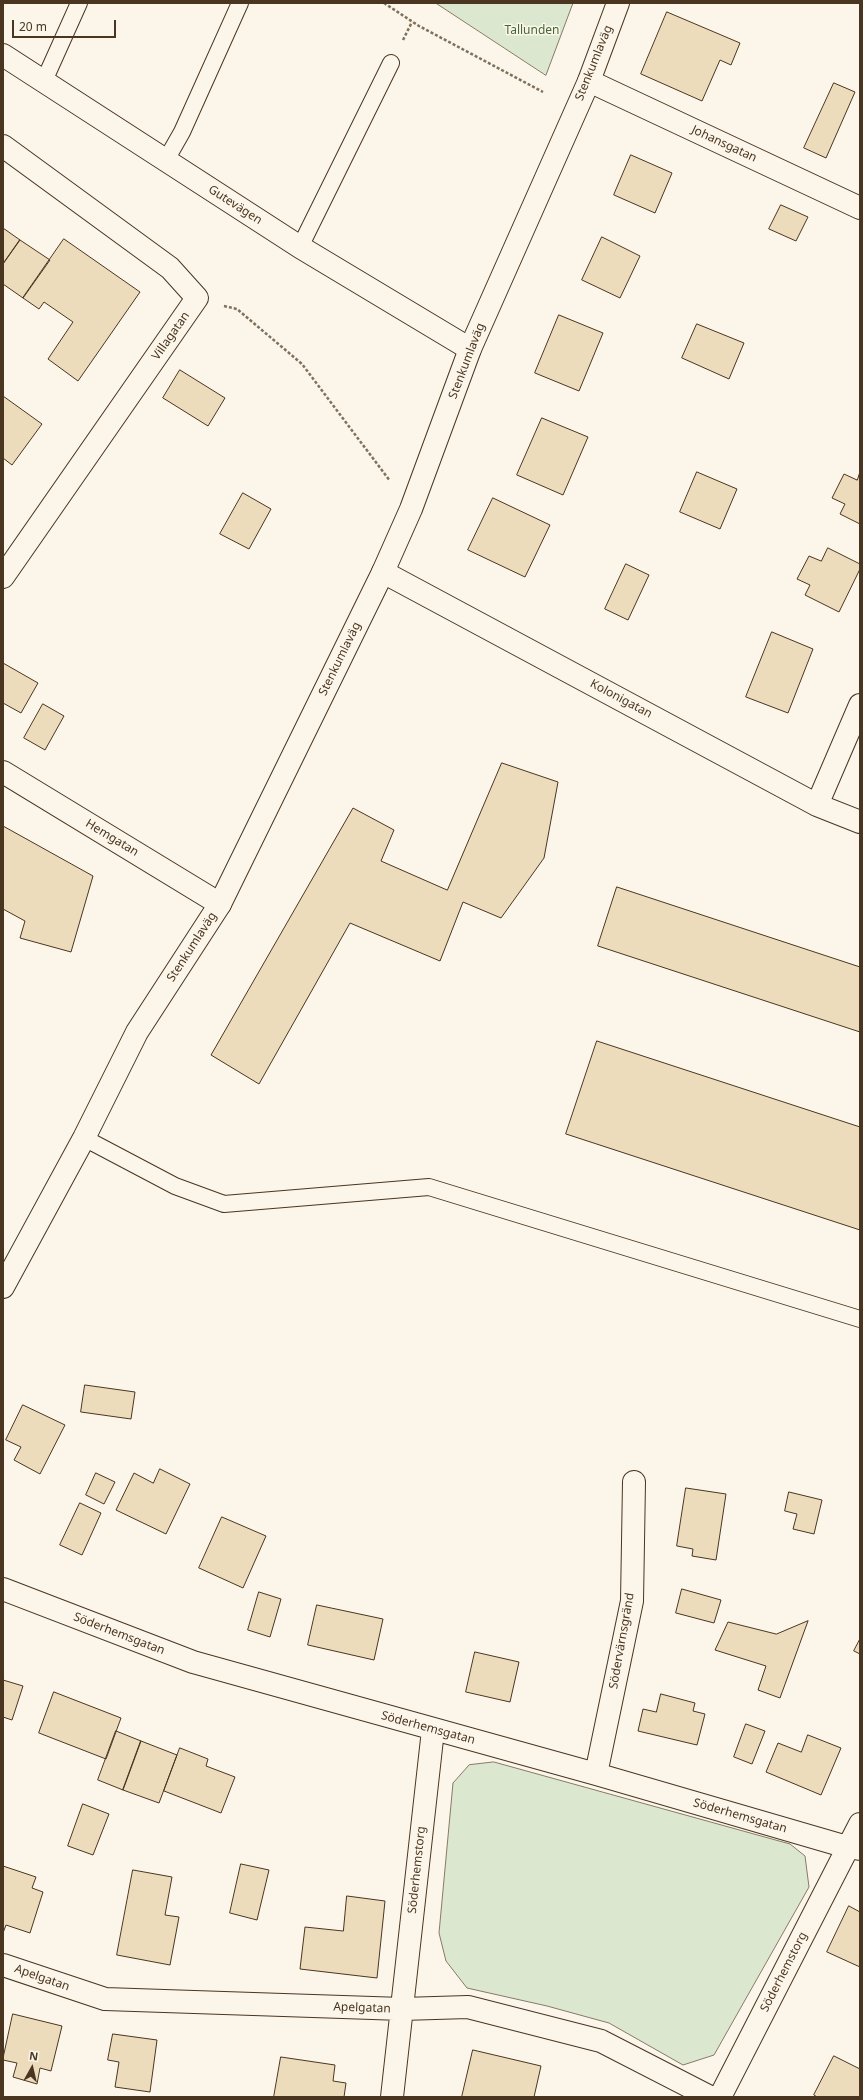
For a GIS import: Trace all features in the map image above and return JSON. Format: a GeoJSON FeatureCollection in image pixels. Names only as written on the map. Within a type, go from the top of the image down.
{"type":"FeatureCollection","features":[{"type":"Feature","properties":{"kind":"street","name":"Stenkumlaväg"},"geometry":{"type":"LineString","coordinates":[[3,1287],[84,1138],[137,1032],[220,904],[383,572],[411,509],[470,349],[589,81],[618,3]]}},
{"type":"Feature","properties":{"kind":"street","name":"Gutevägen"},"geometry":{"type":"LineString","coordinates":[[3,55],[300,247],[470,349]]}},
{"type":"Feature","properties":{"kind":"street","name":"Johansgatan"},"geometry":{"type":"LineString","coordinates":[[589,81],[860,208]]}},
{"type":"Feature","properties":{"kind":"street","name":"Villagatan"},"geometry":{"type":"LineString","coordinates":[[3,146],[170,268],[197,298],[3,577]]}},
{"type":"Feature","properties":{"kind":"street","name":"Kolonigatan"},"geometry":{"type":"LineString","coordinates":[[383,572],[816,805],[860,822]]}},
{"type":"Feature","properties":{"kind":"street"},"geometry":{"type":"LineString","coordinates":[[816,805],[860,705]]}},
{"type":"Feature","properties":{"kind":"street","name":"Hemgatan"},"geometry":{"type":"LineString","coordinates":[[3,772],[220,904]]}},
{"type":"Feature","properties":{"kind":"street","name":"Södervärnsgränd"},"geometry":{"type":"LineString","coordinates":[[596,1774],[632,1601],[634,1482]]}},
{"type":"Feature","properties":{"kind":"street","name":"Söderhemsgatan"},"geometry":{"type":"LineString","coordinates":[[3,1589],[193,1662],[433,1730],[596,1774],[854,1848]]}},
{"type":"Feature","properties":{"kind":"street","name":"Söderhemstorg"},"geometry":{"type":"LineString","coordinates":[[392,2097],[433,1730]]}},
{"type":"Feature","properties":{"kind":"street","name":"Söderhemstorg"},"geometry":{"type":"LineString","coordinates":[[720,2097],[854,1848],[860,1824]]}},
{"type":"Feature","properties":{"kind":"street","name":"Apelgatan"},"geometry":{"type":"LineString","coordinates":[[3,1964],[104,1999],[402,2009],[468,2007],[600,2041],[710,2097]]}},
{"type":"Feature","properties":{"kind":"lane"},"geometry":{"type":"LineString","coordinates":[[44,81],[79,3]]}},
{"type":"Feature","properties":{"kind":"lane"},"geometry":{"type":"LineString","coordinates":[[166,160],[182,132],[240,3]]}},
{"type":"Feature","properties":{"kind":"lane"},"geometry":{"type":"LineString","coordinates":[[300,247],[391,63]]}},
{"type":"Feature","properties":{"kind":"lane"},"geometry":{"type":"LineString","coordinates":[[84,1138],[175,1186],[224,1204],[429,1187],[860,1319]]}},
{"type":"Feature","properties":{"kind":"path"},"geometry":{"type":"LineString","coordinates":[[384,3],[419,26],[543,92]]}},
{"type":"Feature","properties":{"kind":"path"},"geometry":{"type":"LineString","coordinates":[[197,298],[237,309],[302,364],[411,509]]}},
{"type":"Feature","properties":{"kind":"green space","name":"Tallunden"},"geometry":{"type":"Polygon","coordinates":[[[436,3],[573,3],[546,75],[436,3]]]}},
{"type":"Feature","properties":{"kind":"green space"},"geometry":{"type":"Polygon","coordinates":[[[494,1762],[790,1844],[805,1856],[809,1887],[714,2055],[683,2065],[609,2023],[547,2006],[467,1988],[446,1961],[439,1933],[453,1783],[469,1765],[494,1762]]]}},
{"type":"Feature","properties":{"kind":"building"},"geometry":{"type":"Polygon","coordinates":[[[667,12],[740,43],[731,65],[720,60],[702,101],[641,74],[667,12]]]}},
{"type":"Feature","properties":{"kind":"building"},"geometry":{"type":"Polygon","coordinates":[[[834,83],[855,92],[826,158],[804,148],[834,83]]]}},
{"type":"Feature","properties":{"kind":"building"},"geometry":{"type":"Polygon","coordinates":[[[631,155],[672,173],[655,213],[614,195],[631,155]]]}},
{"type":"Feature","properties":{"kind":"building"},"geometry":{"type":"Polygon","coordinates":[[[781,205],[808,217],[796,241],[769,229],[781,205]]]}},
{"type":"Feature","properties":{"kind":"building"},"geometry":{"type":"Polygon","coordinates":[[[3,228],[20,240],[3,264],[3,228]]]}},
{"type":"Feature","properties":{"kind":"building"},"geometry":{"type":"Polygon","coordinates":[[[602,237],[640,256],[620,298],[582,280],[602,237]]]}},
{"type":"Feature","properties":{"kind":"building"},"geometry":{"type":"Polygon","coordinates":[[[64,239],[140,292],[78,381],[48,359],[73,322],[44,302],[39,309],[23,298],[64,239]]]}},
{"type":"Feature","properties":{"kind":"building"},"geometry":{"type":"Polygon","coordinates":[[[20,240],[50,260],[23,298],[3,284],[3,264],[20,240]]]}},
{"type":"Feature","properties":{"kind":"building"},"geometry":{"type":"Polygon","coordinates":[[[559,315],[603,333],[579,391],[535,373],[559,315]]]}},
{"type":"Feature","properties":{"kind":"building"},"geometry":{"type":"Polygon","coordinates":[[[697,324],[744,343],[729,379],[682,358],[697,324]]]}},
{"type":"Feature","properties":{"kind":"building"},"geometry":{"type":"Polygon","coordinates":[[[180,370],[225,398],[208,426],[163,398],[180,370]]]}},
{"type":"Feature","properties":{"kind":"building"},"geometry":{"type":"Polygon","coordinates":[[[3,396],[42,424],[12,465],[3,458],[3,396]]]}},
{"type":"Feature","properties":{"kind":"building"},"geometry":{"type":"Polygon","coordinates":[[[542,418],[588,437],[563,495],[517,475],[542,418]]]}},
{"type":"Feature","properties":{"kind":"building"},"geometry":{"type":"Polygon","coordinates":[[[697,472],[737,489],[720,529],[680,512],[697,472]]]}},
{"type":"Feature","properties":{"kind":"building"},"geometry":{"type":"Polygon","coordinates":[[[860,472],[860,524],[840,514],[845,504],[832,498],[844,474],[857,480],[860,472]]]}},
{"type":"Feature","properties":{"kind":"building"},"geometry":{"type":"Polygon","coordinates":[[[243,493],[271,509],[249,549],[220,534],[243,493]]]}},
{"type":"Feature","properties":{"kind":"building"},"geometry":{"type":"Polygon","coordinates":[[[493,498],[550,525],[525,577],[468,550],[493,498]]]}},
{"type":"Feature","properties":{"kind":"building"},"geometry":{"type":"Polygon","coordinates":[[[828,548],[860,564],[860,569],[839,612],[805,595],[810,585],[797,579],[809,556],[821,561],[828,548]]]}},
{"type":"Feature","properties":{"kind":"building"},"geometry":{"type":"Polygon","coordinates":[[[626,564],[649,575],[628,620],[605,609],[626,564]]]}},
{"type":"Feature","properties":{"kind":"building"},"geometry":{"type":"Polygon","coordinates":[[[772,632],[813,649],[788,713],[746,697],[772,632]]]}},
{"type":"Feature","properties":{"kind":"building"},"geometry":{"type":"Polygon","coordinates":[[[3,663],[38,683],[21,713],[3,703],[3,663]]]}},
{"type":"Feature","properties":{"kind":"building"},"geometry":{"type":"Polygon","coordinates":[[[43,704],[64,716],[45,750],[24,738],[43,704]]]}},
{"type":"Feature","properties":{"kind":"building"},"geometry":{"type":"Polygon","coordinates":[[[502,763],[558,782],[544,858],[501,918],[463,902],[440,961],[350,923],[259,1084],[211,1055],[353,808],[394,830],[381,861],[447,890],[502,763]]]}},
{"type":"Feature","properties":{"kind":"building"},"geometry":{"type":"Polygon","coordinates":[[[3,826],[93,876],[71,952],[20,938],[25,921],[3,909],[3,826]]]}},
{"type":"Feature","properties":{"kind":"building"},"geometry":{"type":"Polygon","coordinates":[[[617,887],[860,967],[860,1032],[598,946],[617,887]]]}},
{"type":"Feature","properties":{"kind":"building"},"geometry":{"type":"Polygon","coordinates":[[[597,1041],[860,1127],[860,1230],[566,1134],[597,1041]]]}},
{"type":"Feature","properties":{"kind":"building"},"geometry":{"type":"Polygon","coordinates":[[[85,1385],[135,1392],[131,1419],[81,1412],[85,1385]]]}},
{"type":"Feature","properties":{"kind":"building"},"geometry":{"type":"Polygon","coordinates":[[[23,1405],[65,1425],[40,1474],[14,1460],[21,1447],[6,1440],[23,1405]]]}},
{"type":"Feature","properties":{"kind":"building"},"geometry":{"type":"Polygon","coordinates":[[[160,1469],[190,1484],[166,1534],[116,1510],[134,1473],[153,1483],[160,1469]]]}},
{"type":"Feature","properties":{"kind":"building"},"geometry":{"type":"Polygon","coordinates":[[[96,1473],[115,1482],[104,1504],[86,1495],[96,1473]]]}},
{"type":"Feature","properties":{"kind":"building"},"geometry":{"type":"Polygon","coordinates":[[[686,1488],[726,1494],[716,1560],[692,1556],[693,1549],[677,1546],[686,1488]]]}},
{"type":"Feature","properties":{"kind":"building"},"geometry":{"type":"Polygon","coordinates":[[[789,1492],[822,1500],[814,1534],[793,1529],[797,1514],[785,1511],[789,1492]]]}},
{"type":"Feature","properties":{"kind":"building"},"geometry":{"type":"Polygon","coordinates":[[[80,1503],[101,1513],[82,1555],[60,1545],[80,1503]]]}},
{"type":"Feature","properties":{"kind":"building"},"geometry":{"type":"Polygon","coordinates":[[[222,1517],[266,1536],[243,1588],[199,1568],[222,1517]]]}},
{"type":"Feature","properties":{"kind":"building"},"geometry":{"type":"Polygon","coordinates":[[[682,1589],[721,1600],[714,1623],[676,1613],[682,1589]]]}},
{"type":"Feature","properties":{"kind":"building"},"geometry":{"type":"Polygon","coordinates":[[[259,1592],[281,1599],[270,1637],[248,1630],[259,1592]]]}},
{"type":"Feature","properties":{"kind":"building"},"geometry":{"type":"Polygon","coordinates":[[[317,1605],[383,1619],[374,1660],[308,1645],[317,1605]]]}},
{"type":"Feature","properties":{"kind":"building"},"geometry":{"type":"Polygon","coordinates":[[[808,1621],[780,1698],[758,1690],[766,1666],[715,1650],[728,1622],[776,1634],[808,1621]]]}},
{"type":"Feature","properties":{"kind":"building"},"geometry":{"type":"Polygon","coordinates":[[[860,1639],[860,1654],[854,1651],[860,1639]]]}},
{"type":"Feature","properties":{"kind":"building"},"geometry":{"type":"Polygon","coordinates":[[[475,1652],[519,1662],[510,1702],[466,1692],[475,1652]]]}},
{"type":"Feature","properties":{"kind":"building"},"geometry":{"type":"Polygon","coordinates":[[[3,1680],[23,1686],[12,1720],[3,1717],[3,1680]]]}},
{"type":"Feature","properties":{"kind":"building"},"geometry":{"type":"Polygon","coordinates":[[[54,1692],[121,1718],[106,1759],[39,1733],[54,1692]]]}},
{"type":"Feature","properties":{"kind":"building"},"geometry":{"type":"Polygon","coordinates":[[[661,1694],[695,1703],[693,1711],[705,1714],[697,1745],[638,1731],[643,1709],[656,1712],[661,1694]]]}},
{"type":"Feature","properties":{"kind":"building"},"geometry":{"type":"Polygon","coordinates":[[[746,1724],[765,1731],[752,1764],[734,1757],[746,1724]]]}},
{"type":"Feature","properties":{"kind":"building"},"geometry":{"type":"Polygon","coordinates":[[[116,1731],[141,1741],[123,1790],[98,1780],[116,1731]]]}},
{"type":"Feature","properties":{"kind":"building"},"geometry":{"type":"Polygon","coordinates":[[[808,1735],[841,1748],[821,1795],[766,1772],[778,1743],[801,1752],[808,1735]]]}},
{"type":"Feature","properties":{"kind":"building"},"geometry":{"type":"Polygon","coordinates":[[[141,1741],[177,1755],[159,1803],[123,1790],[141,1741]]]}},
{"type":"Feature","properties":{"kind":"building"},"geometry":{"type":"Polygon","coordinates":[[[180,1748],[208,1759],[206,1766],[235,1777],[221,1813],[164,1791],[180,1748]]]}},
{"type":"Feature","properties":{"kind":"building"},"geometry":{"type":"Polygon","coordinates":[[[83,1804],[109,1814],[93,1855],[68,1846],[83,1804]]]}},
{"type":"Feature","properties":{"kind":"building"},"geometry":{"type":"Polygon","coordinates":[[[241,1864],[269,1870],[257,1920],[230,1913],[241,1864]]]}},
{"type":"Feature","properties":{"kind":"building"},"geometry":{"type":"Polygon","coordinates":[[[3,1866],[36,1877],[32,1888],[43,1892],[30,1933],[6,1925],[3,1933],[3,1866]]]}},
{"type":"Feature","properties":{"kind":"building"},"geometry":{"type":"Polygon","coordinates":[[[133,1870],[172,1877],[165,1915],[179,1917],[170,1965],[117,1955],[133,1870]]]}},
{"type":"Feature","properties":{"kind":"building"},"geometry":{"type":"Polygon","coordinates":[[[347,1896],[385,1901],[377,1978],[300,1969],[305,1927],[343,1931],[347,1896]]]}},
{"type":"Feature","properties":{"kind":"building"},"geometry":{"type":"Polygon","coordinates":[[[849,1906],[860,1912],[860,1967],[827,1952],[849,1906]]]}},
{"type":"Feature","properties":{"kind":"building"},"geometry":{"type":"Polygon","coordinates":[[[13,2014],[62,2026],[51,2071],[40,2068],[37,2084],[13,2077],[17,2063],[3,2060],[13,2014]]]}},
{"type":"Feature","properties":{"kind":"building"},"geometry":{"type":"Polygon","coordinates":[[[113,2034],[157,2040],[150,2092],[115,2087],[119,2062],[108,2060],[113,2034]]]}},
{"type":"Feature","properties":{"kind":"building"},"geometry":{"type":"Polygon","coordinates":[[[473,2050],[541,2066],[534,2097],[462,2097],[473,2050]]]}},
{"type":"Feature","properties":{"kind":"building"},"geometry":{"type":"Polygon","coordinates":[[[834,2056],[860,2069],[860,2097],[817,2097],[814,2095],[834,2056]]]}},
{"type":"Feature","properties":{"kind":"building"},"geometry":{"type":"Polygon","coordinates":[[[281,2057],[335,2065],[333,2081],[346,2083],[344,2097],[274,2097],[281,2057]]]}}]}
